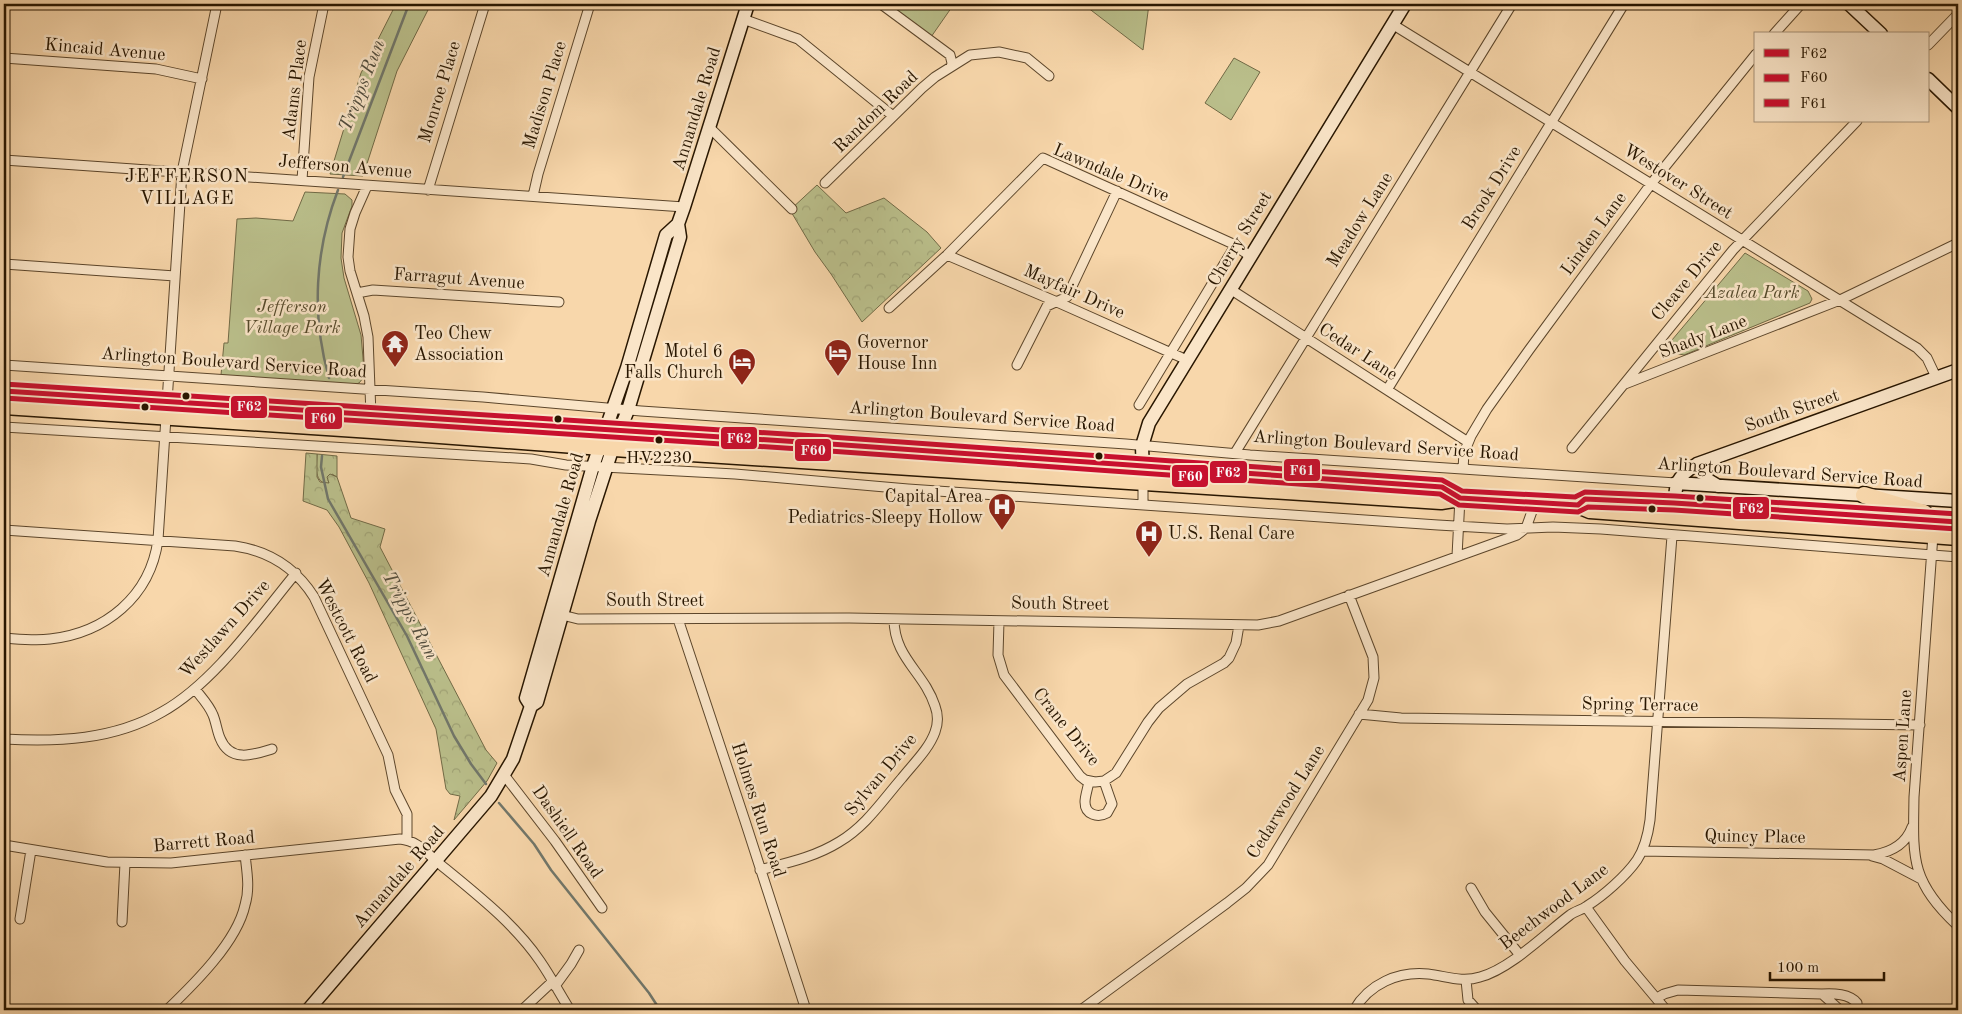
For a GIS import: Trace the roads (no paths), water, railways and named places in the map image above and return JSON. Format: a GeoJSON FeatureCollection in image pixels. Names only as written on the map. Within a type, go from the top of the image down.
{"type":"FeatureCollection","features":[{"type":"Feature","properties":{"kind":"highway"},"geometry":{"type":"LineString","coordinates":[[4,391],[353,429],[390,416],[884,448],[1143,474]]}},
{"type":"Feature","properties":{"kind":"highway"},"geometry":{"type":"LineString","coordinates":[[4,406],[167,409],[371,422],[606,447],[786,458],[1442,487],[1460,498],[1578,505],[1590,510],[1674,510],[1955,521]]}},
{"type":"Feature","properties":{"kind":"highway"},"geometry":{"type":"LineString","coordinates":[[1864,495],[1955,521]]}},
{"type":"Feature","properties":{"kind":"highway"},"geometry":{"type":"LineString","coordinates":[[1674,510],[1958,537]]}},
{"type":"Feature","properties":{"kind":"main road","name":"Annandale Road"},"geometry":{"type":"LineString","coordinates":[[612,430],[612,408],[627,368],[666,235],[678,224],[748,4]]}},
{"type":"Feature","properties":{"kind":"main road","name":"Cherry Street"},"geometry":{"type":"LineString","coordinates":[[1143,474],[1142,446],[1150,423],[1405,4]]}},
{"type":"Feature","properties":{"kind":"main road"},"geometry":{"type":"LineString","coordinates":[[1850,4],[1879,32]]}},
{"type":"Feature","properties":{"kind":"main road"},"geometry":{"type":"LineString","coordinates":[[1930,81],[1958,108]]}},
{"type":"Feature","properties":{"kind":"main road","name":"Annandale Road"},"geometry":{"type":"LineString","coordinates":[[556,614],[593,466],[606,447],[612,430],[628,410],[680,237],[678,224]]}},
{"type":"Feature","properties":{"kind":"main road","name":"South Street"},"geometry":{"type":"LineString","coordinates":[[1676,483],[1689,469],[1721,454],[1958,370]]}},
{"type":"Feature","properties":{"kind":"main road","name":"Annandale Road"},"geometry":{"type":"LineString","coordinates":[[308,1010],[436,862],[491,796],[505,776],[520,742],[531,706],[526,698],[606,467],[606,447]]}},
{"type":"Feature","properties":{"kind":"main road"},"geometry":{"type":"LineString","coordinates":[[1718,486],[1706,478],[1705,471],[1708,464],[1721,454]]}},
{"type":"Feature","properties":{"kind":"main road"},"geometry":{"type":"LineString","coordinates":[[1674,510],[1676,483]]}},
{"type":"Feature","properties":{"kind":"main road","name":"Arlington Boulevard Service Road"},"geometry":{"type":"LineString","coordinates":[[1676,483],[1958,501]]}},
{"type":"Feature","properties":{"kind":"street"},"geometry":{"type":"LineString","coordinates":[[4,638],[33,640],[63,638],[80,633],[109,619],[134,597],[148,578],[153,564],[158,540],[166,438],[182,172],[217,4]]}},
{"type":"Feature","properties":{"kind":"street","name":"Adams Place"},"geometry":{"type":"LineString","coordinates":[[302,180],[309,77],[324,4]]}},
{"type":"Feature","properties":{"kind":"street","name":"Monroe Place"},"geometry":{"type":"LineString","coordinates":[[428,190],[485,4]]}},
{"type":"Feature","properties":{"kind":"street","name":"Madison Place"},"geometry":{"type":"LineString","coordinates":[[533,196],[590,4]]}},
{"type":"Feature","properties":{"kind":"street"},"geometry":{"type":"LineString","coordinates":[[881,4],[950,55],[951,67]]}},
{"type":"Feature","properties":{"kind":"street","name":"Meadow Lane"},"geometry":{"type":"LineString","coordinates":[[1235,453],[1512,4]]}},
{"type":"Feature","properties":{"kind":"street","name":"Brook Drive"},"geometry":{"type":"LineString","coordinates":[[1387,390],[1624,4]]}},
{"type":"Feature","properties":{"kind":"street"},"geometry":{"type":"LineString","coordinates":[[1776,32],[1801,4]]}},
{"type":"Feature","properties":{"kind":"street"},"geometry":{"type":"LineString","coordinates":[[1930,44],[1958,14]]}},
{"type":"Feature","properties":{"kind":"street"},"geometry":{"type":"LineString","coordinates":[[743,19],[798,39],[893,116]]}},
{"type":"Feature","properties":{"kind":"street","name":"Westover Street"},"geometry":{"type":"LineString","coordinates":[[1392,24],[1917,348],[1927,358],[1936,377]]}},
{"type":"Feature","properties":{"kind":"street","name":"Random Road"},"geometry":{"type":"LineString","coordinates":[[825,183],[922,88],[970,55],[999,52],[1027,58],[1048,76]]}},
{"type":"Feature","properties":{"kind":"street","name":"Linden Lane"},"geometry":{"type":"LineString","coordinates":[[1463,469],[1468,442],[1487,409],[1651,184],[1754,56]]}},
{"type":"Feature","properties":{"kind":"street","name":"Kincaid Avenue"},"geometry":{"type":"LineString","coordinates":[[4,58],[156,69],[202,79]]}},
{"type":"Feature","properties":{"kind":"street","name":"Cleave Drive"},"geometry":{"type":"LineString","coordinates":[[1572,448],[1742,240],[1856,122]]}},
{"type":"Feature","properties":{"kind":"street"},"geometry":{"type":"LineString","coordinates":[[710,128],[792,209]]}},
{"type":"Feature","properties":{"kind":"street","name":"Lawndale Drive"},"geometry":{"type":"LineString","coordinates":[[889,308],[947,255],[1043,158],[1234,246],[1250,256]]}},
{"type":"Feature","properties":{"kind":"street","name":"Jefferson Avenue"},"geometry":{"type":"LineString","coordinates":[[4,160],[684,207]]}},
{"type":"Feature","properties":{"kind":"street"},"geometry":{"type":"LineString","coordinates":[[368,186],[355,213],[348,242],[350,271],[368,336],[371,390],[371,450]]}},
{"type":"Feature","properties":{"kind":"street"},"geometry":{"type":"LineString","coordinates":[[1017,365],[1046,306],[1067,297],[1117,191]]}},
{"type":"Feature","properties":{"kind":"street","name":"Shady Lane"},"geometry":{"type":"LineString","coordinates":[[1623,385],[1840,300],[1958,244]]}},
{"type":"Feature","properties":{"kind":"street","name":"Cherry Street"},"geometry":{"type":"LineString","coordinates":[[1139,405],[1234,246]]}},
{"type":"Feature","properties":{"kind":"street","name":"Mayfair Drive"},"geometry":{"type":"LineString","coordinates":[[947,255],[1187,360]]}},
{"type":"Feature","properties":{"kind":"street"},"geometry":{"type":"LineString","coordinates":[[4,264],[175,276]]}},
{"type":"Feature","properties":{"kind":"street","name":"Cedar Lane"},"geometry":{"type":"LineString","coordinates":[[1230,289],[1468,442]]}},
{"type":"Feature","properties":{"kind":"street","name":"Farragut Avenue"},"geometry":{"type":"LineString","coordinates":[[357,293],[373,290],[559,302]]}},
{"type":"Feature","properties":{"kind":"street","name":"Arlington Boulevard Service Road"},"geometry":{"type":"LineString","coordinates":[[4,365],[1676,483]]}},
{"type":"Feature","properties":{"kind":"street"},"geometry":{"type":"LineString","coordinates":[[4,427],[412,451],[532,459],[566,465],[784,478],[1459,526],[1553,527],[1958,557]]}},
{"type":"Feature","properties":{"kind":"street"},"geometry":{"type":"LineString","coordinates":[[884,428],[884,448]]}},
{"type":"Feature","properties":{"kind":"street"},"geometry":{"type":"LineString","coordinates":[[784,478],[786,458]]}},
{"type":"Feature","properties":{"kind":"street","name":"Cherry Street"},"geometry":{"type":"LineString","coordinates":[[1143,474],[1143,504]]}},
{"type":"Feature","properties":{"kind":"street"},"geometry":{"type":"LineString","coordinates":[[1457,556],[1460,498]]}},
{"type":"Feature","properties":{"kind":"street"},"geometry":{"type":"LineString","coordinates":[[1526,528],[1535,503]]}},
{"type":"Feature","properties":{"kind":"street","name":"South Street"},"geometry":{"type":"LineString","coordinates":[[556,614],[578,619],[894,618],[1268,624],[1517,535],[1526,528]]}},
{"type":"Feature","properties":{"kind":"street","name":"Westcott Road"},"geometry":{"type":"LineString","coordinates":[[4,530],[248,548],[274,558],[296,573],[314,597],[388,754],[395,790],[407,814],[408,839]]}},
{"type":"Feature","properties":{"kind":"street","name":"Aspen Lane"},"geometry":{"type":"LineString","coordinates":[[1932,535],[1914,822],[1916,861],[1921,879],[1931,898],[1958,926]]}},
{"type":"Feature","properties":{"kind":"street","name":"Beechwood Lane"},"geometry":{"type":"LineString","coordinates":[[1354,1010],[1372,989],[1394,976],[1414,973],[1466,980],[1488,975],[1520,954],[1572,914],[1586,907],[1627,872],[1642,851],[1650,820],[1672,536]]}},
{"type":"Feature","properties":{"kind":"street","name":"Westlawn Drive"},"geometry":{"type":"LineString","coordinates":[[4,739],[72,740],[121,730],[163,712],[195,689],[222,661],[296,573]]}},
{"type":"Feature","properties":{"kind":"street","name":"Cedarwood Lane"},"geometry":{"type":"LineString","coordinates":[[1081,1010],[1227,903],[1263,871],[1359,714],[1373,686],[1374,667],[1370,648],[1349,595]]}},
{"type":"Feature","properties":{"kind":"street","name":"Sylvan Drive"},"geometry":{"type":"LineString","coordinates":[[760,870],[804,858],[838,843],[852,833],[876,812],[930,742],[937,724],[936,706],[930,693],[900,649],[896,639],[894,618]]}},
{"type":"Feature","properties":{"kind":"street","name":"Holmes Run Road"},"geometry":{"type":"LineString","coordinates":[[678,619],[806,1010]]}},
{"type":"Feature","properties":{"kind":"street","name":"Crane Drive"},"geometry":{"type":"LineString","coordinates":[[999,621],[998,656],[1004,675],[1080,776],[1089,781],[1104,781],[1116,773],[1148,722],[1166,702],[1187,684],[1224,663],[1229,658],[1236,642],[1239,625]]}},
{"type":"Feature","properties":{"kind":"street"},"geometry":{"type":"LineString","coordinates":[[195,689],[209,707],[220,738],[229,750],[235,754],[250,756],[272,749]]}},
{"type":"Feature","properties":{"kind":"street","name":"Spring Terrace"},"geometry":{"type":"LineString","coordinates":[[1359,714],[1401,718],[1920,725]]}},
{"type":"Feature","properties":{"kind":"street","name":"Dashiell Road"},"geometry":{"type":"LineString","coordinates":[[505,776],[555,841],[602,908]]}},
{"type":"Feature","properties":{"kind":"street"},"geometry":{"type":"LineString","coordinates":[[1089,781],[1085,802],[1086,807],[1092,815],[1097,816],[1107,813],[1112,804],[1104,781]]}},
{"type":"Feature","properties":{"kind":"street","name":"Quincy Place"},"geometry":{"type":"LineString","coordinates":[[1642,851],[1867,855],[1885,853],[1898,846],[1908,836],[1914,822]]}},
{"type":"Feature","properties":{"kind":"street","name":"Barrett Road"},"geometry":{"type":"LineString","coordinates":[[4,845],[90,860],[125,863],[180,862],[400,838],[408,839]]}},
{"type":"Feature","properties":{"kind":"street"},"geometry":{"type":"LineString","coordinates":[[408,839],[420,845],[436,862],[509,924],[540,961],[570,1010]]}},
{"type":"Feature","properties":{"kind":"street"},"geometry":{"type":"LineString","coordinates":[[20,919],[31,850]]}},
{"type":"Feature","properties":{"kind":"street"},"geometry":{"type":"LineString","coordinates":[[167,1010],[208,966],[237,929],[244,910],[248,890],[245,855]]}},
{"type":"Feature","properties":{"kind":"street","name":"Quincy Place"},"geometry":{"type":"LineString","coordinates":[[1867,855],[1883,859],[1921,879]]}},
{"type":"Feature","properties":{"kind":"street"},"geometry":{"type":"LineString","coordinates":[[122,922],[125,863]]}},
{"type":"Feature","properties":{"kind":"street"},"geometry":{"type":"LineString","coordinates":[[1471,888],[1485,912],[1520,954]]}},
{"type":"Feature","properties":{"kind":"street"},"geometry":{"type":"LineString","coordinates":[[1586,907],[1625,961],[1666,1010]]}},
{"type":"Feature","properties":{"kind":"street"},"geometry":{"type":"LineString","coordinates":[[522,1010],[554,984],[572,964],[579,950]]}},
{"type":"Feature","properties":{"kind":"street"},"geometry":{"type":"LineString","coordinates":[[1466,980],[1468,1000],[1466,1010]]}},
{"type":"Feature","properties":{"kind":"street"},"geometry":{"type":"LineString","coordinates":[[1657,998],[1678,990],[1822,994],[1850,996],[1857,1003],[1857,1010]]}},
{"type":"Feature","properties":{"kind":"street"},"geometry":{"type":"LineString","coordinates":[[1822,994],[1840,1010]]}},
{"type":"Feature","properties":{"kind":"street"},"geometry":{"type":"LineString","coordinates":[[1468,1000],[1477,1010]]}},
{"type":"Feature","properties":{"kind":"waterway","name":"Tripps Run"},"geometry":{"type":"LineString","coordinates":[[343,177],[409,4]]}},
{"type":"Feature","properties":{"kind":"waterway","name":"Tripps Run"},"geometry":{"type":"LineString","coordinates":[[329,378],[320,330],[318,283],[324,236],[338,190]]}},
{"type":"Feature","properties":{"kind":"waterway","name":"Tripps Run"},"geometry":{"type":"LineString","coordinates":[[322,456],[321,467],[328,499],[407,636],[454,736],[486,784]]}},
{"type":"Feature","properties":{"kind":"waterway","name":"Tripps Run"},"geometry":{"type":"LineString","coordinates":[[499,803],[534,844],[551,870],[649,993],[660,1010]]}},
{"type":"Feature","properties":{"kind":"place","name":"Teo Chew Association"},"geometry":{"type":"Point","coordinates":[395,368]}},
{"type":"Feature","properties":{"kind":"place","name":"Governor House Inn"},"geometry":{"type":"Point","coordinates":[838,377]}},
{"type":"Feature","properties":{"kind":"place","name":"Motel 6 Falls Church"},"geometry":{"type":"Point","coordinates":[742,386]}},
{"type":"Feature","properties":{"kind":"place","name":"HV2230"},"geometry":{"type":"Point","coordinates":[659,440]}},
{"type":"Feature","properties":{"kind":"place","name":"Capital Area Pediatrics-Sleepy Hollow"},"geometry":{"type":"Point","coordinates":[1002,531]}},
{"type":"Feature","properties":{"kind":"place","name":"U.S. Renal Care"},"geometry":{"type":"Point","coordinates":[1149,558]}},
{"type":"Feature","properties":{"kind":"district","name":"JEFFERSON VILLAGE"},"geometry":{"type":"Point","coordinates":[187,188]}},
{"type":"Feature","properties":{"kind":"park label","name":"Azalea Park"},"geometry":{"type":"Point","coordinates":[1752,293]}},
{"type":"Feature","properties":{"kind":"park label","name":"Jefferson Village Park"},"geometry":{"type":"Point","coordinates":[292,317]}}]}
